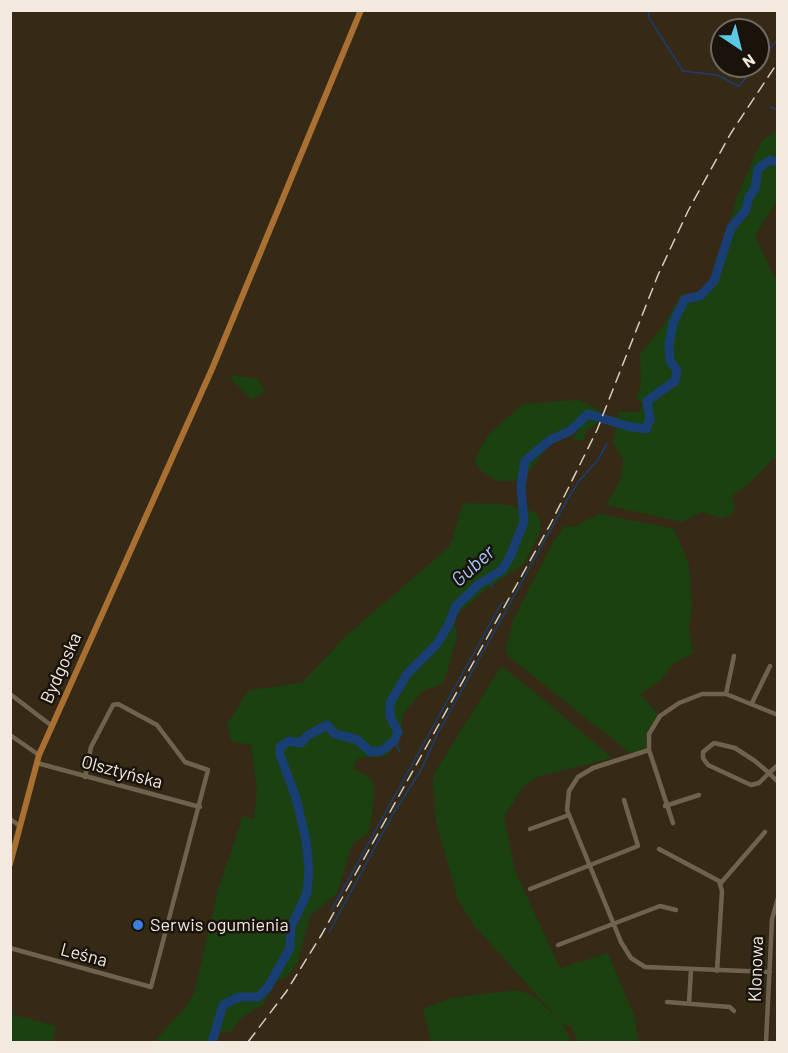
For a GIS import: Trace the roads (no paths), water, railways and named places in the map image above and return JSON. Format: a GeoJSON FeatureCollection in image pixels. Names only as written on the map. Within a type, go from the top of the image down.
{"type":"FeatureCollection","features":[{"type":"Feature","properties":{"kind":"main road","name":"Bydgoska"},"geometry":{"type":"LineString","coordinates":[[10,864],[39,755],[212,369],[361,10]]}},
{"type":"Feature","properties":{"kind":"street"},"geometry":{"type":"LineString","coordinates":[[726,694],[734,656]]}},
{"type":"Feature","properties":{"kind":"street"},"geometry":{"type":"LineString","coordinates":[[752,703],[770,666]]}},
{"type":"Feature","properties":{"kind":"street","name":"Bydgoska"},"geometry":{"type":"LineString","coordinates":[[10,694],[51,726]]}},
{"type":"Feature","properties":{"kind":"street"},"geometry":{"type":"LineString","coordinates":[[673,823],[665,806],[649,750],[649,734],[660,717],[679,703],[702,694],[726,694],[777,715]]}},
{"type":"Feature","properties":{"kind":"street"},"geometry":{"type":"LineString","coordinates":[[85,777],[91,747],[113,705],[118,704],[157,724],[185,762],[208,770],[200,807]]}},
{"type":"Feature","properties":{"kind":"street"},"geometry":{"type":"LineString","coordinates":[[10,735],[39,755]]}},
{"type":"Feature","properties":{"kind":"street"},"geometry":{"type":"LineString","coordinates":[[777,765],[769,773],[756,784],[745,783],[708,765],[703,758],[705,748],[714,743],[729,746],[769,773],[777,782]]}},
{"type":"Feature","properties":{"kind":"street"},"geometry":{"type":"LineString","coordinates":[[649,750],[593,768],[578,777],[569,791],[569,814],[621,942],[631,958],[645,967],[770,972]]}},
{"type":"Feature","properties":{"kind":"street","name":"Olsztyńska"},"geometry":{"type":"LineString","coordinates":[[36,763],[200,807]]}},
{"type":"Feature","properties":{"kind":"street"},"geometry":{"type":"LineString","coordinates":[[665,806],[699,795]]}},
{"type":"Feature","properties":{"kind":"street"},"geometry":{"type":"LineString","coordinates":[[530,889],[638,846],[624,800]]}},
{"type":"Feature","properties":{"kind":"street","name":"Leśna"},"geometry":{"type":"LineString","coordinates":[[10,948],[151,987],[200,807]]}},
{"type":"Feature","properties":{"kind":"street"},"geometry":{"type":"LineString","coordinates":[[530,829],[569,814]]}},
{"type":"Feature","properties":{"kind":"street"},"geometry":{"type":"LineString","coordinates":[[10,819],[20,826]]}},
{"type":"Feature","properties":{"kind":"street"},"geometry":{"type":"LineString","coordinates":[[720,884],[765,832]]}},
{"type":"Feature","properties":{"kind":"street"},"geometry":{"type":"LineString","coordinates":[[659,849],[719,881],[723,891],[717,971]]}},
{"type":"Feature","properties":{"kind":"street","name":"Klonowa"},"geometry":{"type":"LineString","coordinates":[[766,1042],[772,919],[777,898]]}},
{"type":"Feature","properties":{"kind":"street"},"geometry":{"type":"LineString","coordinates":[[558,945],[660,906],[676,910]]}},
{"type":"Feature","properties":{"kind":"street"},"geometry":{"type":"LineString","coordinates":[[689,1003],[691,970]]}},
{"type":"Feature","properties":{"kind":"street"},"geometry":{"type":"LineString","coordinates":[[667,1002],[730,1007],[734,1011]]}},
{"type":"Feature","properties":{"kind":"waterway"},"geometry":{"type":"LineString","coordinates":[[648,10],[649,18],[683,71],[717,75],[738,86]]}},
{"type":"Feature","properties":{"kind":"waterway"},"geometry":{"type":"LineString","coordinates":[[770,49],[778,39]]}},
{"type":"Feature","properties":{"kind":"waterway"},"geometry":{"type":"LineString","coordinates":[[739,86],[745,78]]}},
{"type":"Feature","properties":{"kind":"waterway"},"geometry":{"type":"LineString","coordinates":[[770,107],[778,110]]}},
{"type":"Feature","properties":{"kind":"waterway","name":"Guber"},"geometry":{"type":"LineString","coordinates":[[212,1042],[223,1005],[239,997],[258,997],[268,987],[290,948],[291,927],[307,893],[309,869],[306,840],[296,798],[280,755],[280,747],[289,741],[301,743],[307,736],[327,725],[335,734],[356,739],[371,752],[381,751],[394,741],[398,732],[390,716],[390,703],[407,674],[437,644],[456,606],[478,585],[502,570],[510,557],[524,522],[521,486],[525,461],[550,440],[570,431],[588,414],[627,426],[646,429],[650,419],[647,401],[675,381],[677,370],[670,361],[669,345],[673,323],[685,299],[700,296],[714,281],[731,228],[746,210],[749,197],[755,189],[758,169],[770,160],[778,162]]}},
{"type":"Feature","properties":{"kind":"waterway"},"geometry":{"type":"LineString","coordinates":[[329,932],[393,814],[421,770],[437,735],[566,502],[607,444]]}},
{"type":"Feature","properties":{"kind":"waterway"},"geometry":{"type":"LineString","coordinates":[[488,579],[493,587]]}},
{"type":"Feature","properties":{"kind":"waterway"},"geometry":{"type":"LineString","coordinates":[[331,911],[502,602]]}},
{"type":"Feature","properties":{"kind":"waterway"},"geometry":{"type":"LineString","coordinates":[[394,741],[400,752]]}},
{"type":"Feature","properties":{"kind":"railway"},"geometry":{"type":"LineString","coordinates":[[248,1042],[286,992],[322,934],[551,523],[597,430],[658,275],[688,211],[731,133],[778,62]]}},
{"type":"Feature","properties":{"kind":"place","name":"Serwis ogumienia"},"geometry":{"type":"Point","coordinates":[138,925]}}]}
